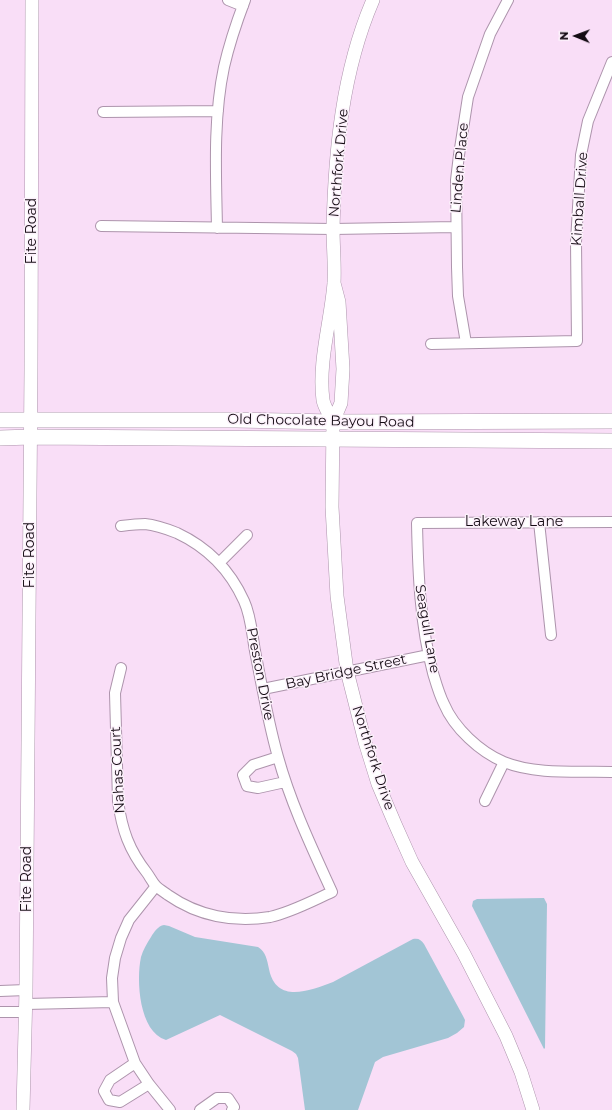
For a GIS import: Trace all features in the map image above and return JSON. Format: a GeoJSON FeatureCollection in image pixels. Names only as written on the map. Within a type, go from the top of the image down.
{"type":"FeatureCollection","features":[{"type":"Feature","properties":{"kind":"main road","name":"Old Chocolate Bayou Road"},"geometry":{"type":"LineString","coordinates":[[0,420],[236,420],[333,422],[612,421]]}},
{"type":"Feature","properties":{"kind":"main road","name":"Old Chocolate Bayou Road"},"geometry":{"type":"LineString","coordinates":[[0,438],[31,436],[612,441]]}},
{"type":"Feature","properties":{"kind":"street","name":"Fite Road"},"geometry":{"type":"LineString","coordinates":[[23,1110],[26,1008],[31,436],[32,0]]}},
{"type":"Feature","properties":{"kind":"street"},"geometry":{"type":"LineString","coordinates":[[217,228],[216,178],[218,111],[224,66],[244,3],[228,0]]}},
{"type":"Feature","properties":{"kind":"street","name":"Northfork Drive"},"geometry":{"type":"LineString","coordinates":[[333,422],[323,401],[323,373],[328,320],[334,283],[333,229],[337,152],[342,111],[356,52],[374,0]]}},
{"type":"Feature","properties":{"kind":"street","name":"Linden Place"},"geometry":{"type":"LineString","coordinates":[[466,343],[458,296],[456,180],[468,97],[490,34],[508,0]]}},
{"type":"Feature","properties":{"kind":"street","name":"Kimball Drive"},"geometry":{"type":"LineString","coordinates":[[466,343],[577,341],[576,242],[581,155],[588,121],[612,62]]}},
{"type":"Feature","properties":{"kind":"street"},"geometry":{"type":"LineString","coordinates":[[103,112],[218,111]]}},
{"type":"Feature","properties":{"kind":"street"},"geometry":{"type":"LineString","coordinates":[[101,226],[333,229],[456,227]]}},
{"type":"Feature","properties":{"kind":"street","name":"Northfork Drive"},"geometry":{"type":"LineString","coordinates":[[334,283],[339,302],[343,369],[341,403],[333,422],[332,507],[337,596],[347,671],[365,742],[378,784],[412,862],[464,954],[506,1036],[521,1072],[533,1110]]}},
{"type":"Feature","properties":{"kind":"street"},"geometry":{"type":"LineString","coordinates":[[431,344],[466,343]]}},
{"type":"Feature","properties":{"kind":"street"},"geometry":{"type":"LineString","coordinates":[[538,522],[551,635]]}},
{"type":"Feature","properties":{"kind":"street","name":"Lakeway Lane"},"geometry":{"type":"LineString","coordinates":[[417,523],[612,522]]}},
{"type":"Feature","properties":{"kind":"street","name":"Seagull Lane"},"geometry":{"type":"LineString","coordinates":[[417,523],[420,600],[429,655],[444,705],[464,734],[478,747],[504,762],[544,770],[612,772]]}},
{"type":"Feature","properties":{"kind":"street","name":"Preston Drive"},"geometry":{"type":"LineString","coordinates":[[121,526],[146,524],[166,528],[187,538],[203,547],[219,563],[233,581],[244,601],[250,622],[263,689],[285,782],[303,831],[332,892]]}},
{"type":"Feature","properties":{"kind":"street"},"geometry":{"type":"LineString","coordinates":[[219,563],[247,535]]}},
{"type":"Feature","properties":{"kind":"street","name":"Bay Bridge Street"},"geometry":{"type":"LineString","coordinates":[[263,689],[429,655]]}},
{"type":"Feature","properties":{"kind":"street","name":"Nahas Court"},"geometry":{"type":"LineString","coordinates":[[121,668],[115,693],[118,801],[120,818],[129,846],[156,886],[175,900],[196,910],[216,916],[239,919],[255,919],[291,911],[332,892]]}},
{"type":"Feature","properties":{"kind":"street"},"geometry":{"type":"LineString","coordinates":[[278,757],[253,765],[243,775],[247,786],[258,788],[285,782]]}},
{"type":"Feature","properties":{"kind":"street"},"geometry":{"type":"LineString","coordinates":[[486,801],[504,762]]}},
{"type":"Feature","properties":{"kind":"street"},"geometry":{"type":"LineString","coordinates":[[156,886],[129,920],[121,938],[115,958],[112,978],[113,1002],[135,1063],[149,1084],[170,1110]]}},
{"type":"Feature","properties":{"kind":"street"},"geometry":{"type":"LineString","coordinates":[[0,991],[26,990]]}},
{"type":"Feature","properties":{"kind":"street"},"geometry":{"type":"LineString","coordinates":[[0,1012],[26,1008],[113,1002]]}},
{"type":"Feature","properties":{"kind":"street"},"geometry":{"type":"LineString","coordinates":[[135,1063],[110,1080],[104,1090],[109,1100],[120,1102],[149,1084]]}},
{"type":"Feature","properties":{"kind":"street"},"geometry":{"type":"LineString","coordinates":[[200,1110],[217,1098],[228,1098],[234,1107],[232,1110]]}},
{"type":"Feature","properties":{"kind":"water"},"geometry":{"type":"Polygon","coordinates":[[[544,898],[547,904],[544,1049],[472,906],[473,901],[477,899],[544,898]]]}},
{"type":"Feature","properties":{"kind":"water"},"geometry":{"type":"Polygon","coordinates":[[[164,925],[195,937],[258,947],[266,956],[273,980],[279,987],[286,991],[295,992],[314,989],[333,982],[413,939],[421,940],[465,1020],[464,1027],[448,1038],[383,1057],[375,1062],[358,1110],[305,1110],[298,1058],[292,1051],[220,1015],[166,1040],[157,1035],[150,1027],[145,1016],[140,991],[139,979],[141,957],[153,933],[164,925]]]}}]}
